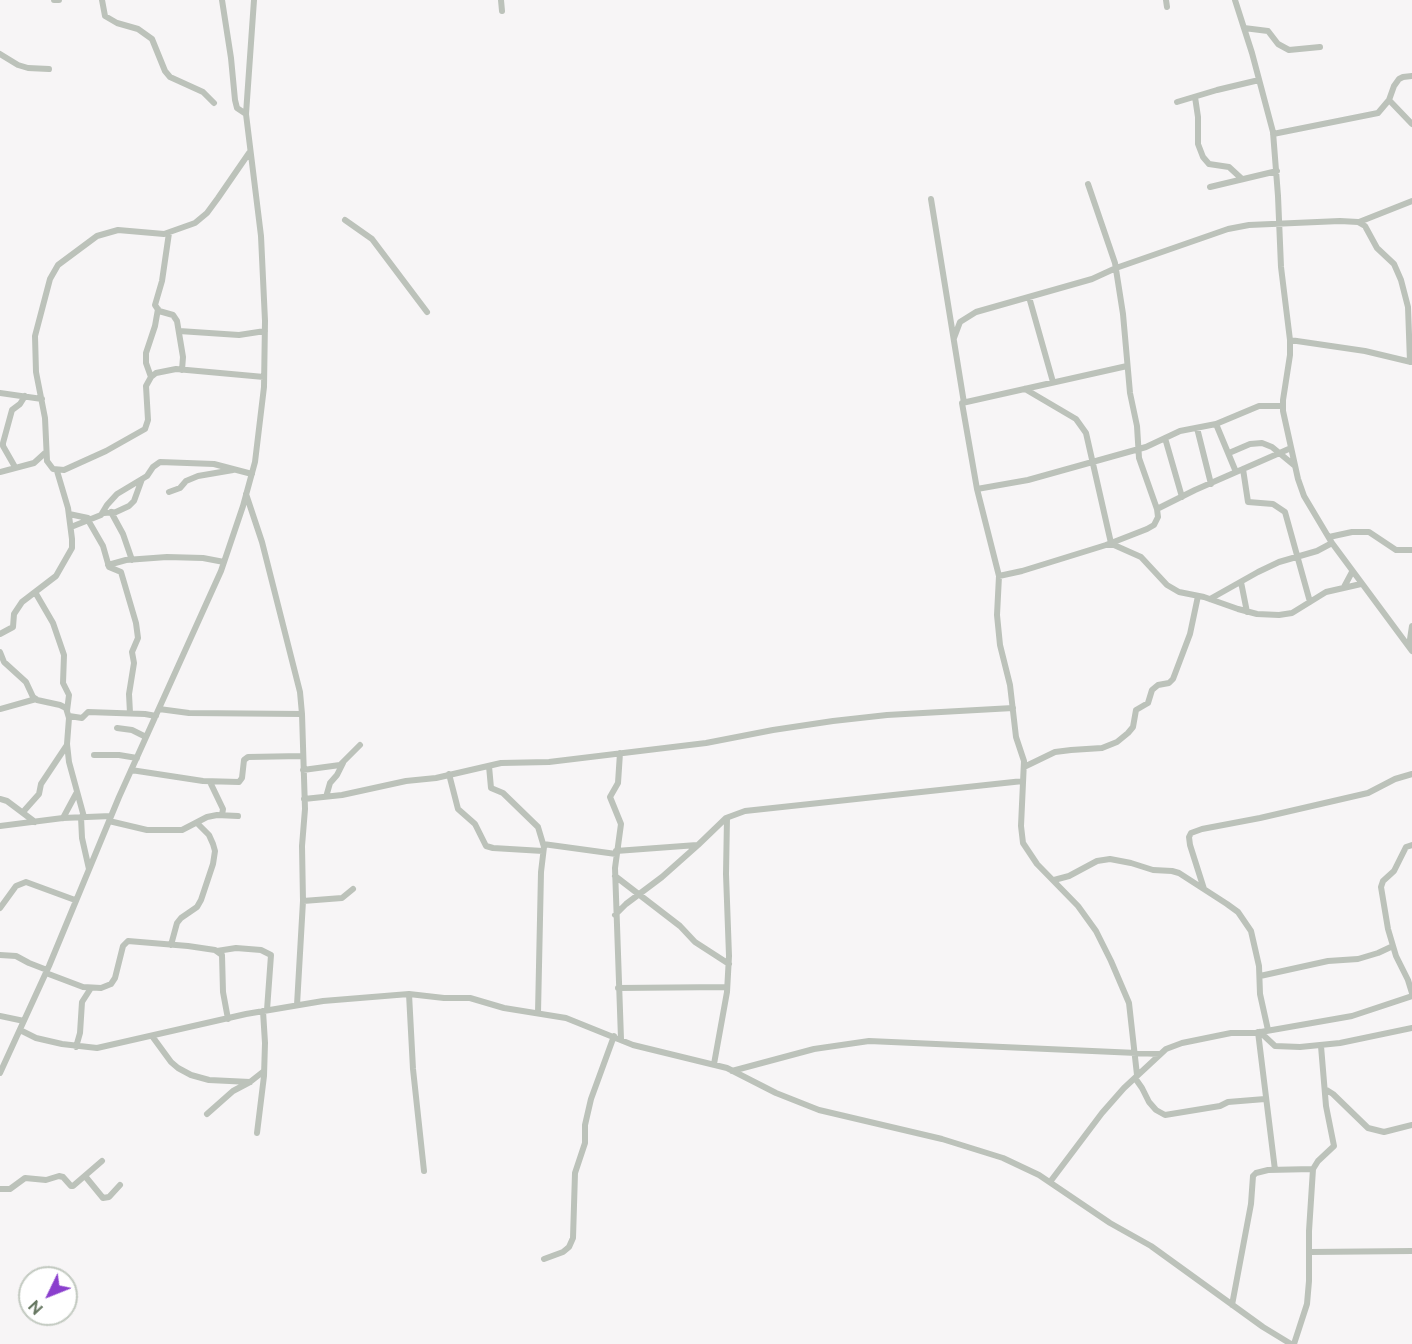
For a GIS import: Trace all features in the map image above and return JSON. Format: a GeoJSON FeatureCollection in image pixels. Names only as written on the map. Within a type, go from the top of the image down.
{"type":"FeatureCollection","features":[{"type":"Feature","properties":{"kind":"street"},"geometry":{"type":"LineString","coordinates":[[54,0],[59,0]]}},
{"type":"Feature","properties":{"kind":"street"},"geometry":{"type":"LineString","coordinates":[[102,0],[105,16],[138,29],[152,39],[165,71],[170,77],[203,92],[213,103]]}},
{"type":"Feature","properties":{"kind":"street"},"geometry":{"type":"LineString","coordinates":[[222,0],[235,100],[237,108],[246,114]]}},
{"type":"Feature","properties":{"kind":"street"},"geometry":{"type":"LineString","coordinates":[[0,1072],[47,971],[131,770],[224,562],[252,474],[260,429],[265,331],[261,236],[246,114],[254,0]]}},
{"type":"Feature","properties":{"kind":"street"},"geometry":{"type":"LineString","coordinates":[[501,0],[502,11]]}},
{"type":"Feature","properties":{"kind":"street"},"geometry":{"type":"LineString","coordinates":[[1235,0],[1273,134],[1281,267],[1290,340],[1283,406],[1295,466],[1304,496],[1331,540],[1352,572],[1410,648]]}},
{"type":"Feature","properties":{"kind":"street"},"geometry":{"type":"LineString","coordinates":[[1244,28],[1268,31],[1278,44],[1289,50],[1320,47]]}},
{"type":"Feature","properties":{"kind":"street"},"geometry":{"type":"LineString","coordinates":[[0,54],[18,65],[49,69]]}},
{"type":"Feature","properties":{"kind":"street"},"geometry":{"type":"LineString","coordinates":[[1273,134],[1371,115],[1385,107],[1399,79],[1412,76]]}},
{"type":"Feature","properties":{"kind":"street"},"geometry":{"type":"LineString","coordinates":[[1177,102],[1259,80]]}},
{"type":"Feature","properties":{"kind":"street"},"geometry":{"type":"LineString","coordinates":[[1195,97],[1198,144],[1203,157],[1209,164],[1229,167],[1242,179]]}},
{"type":"Feature","properties":{"kind":"street"},"geometry":{"type":"LineString","coordinates":[[1389,100],[1412,124]]}},
{"type":"Feature","properties":{"kind":"street"},"geometry":{"type":"LineString","coordinates":[[0,634],[13,627],[15,610],[51,581],[72,548],[69,514],[57,471],[49,466],[45,453],[45,418],[36,372],[35,336],[50,279],[58,265],[98,236],[118,230],[164,234],[195,223],[207,213],[249,152]]}},
{"type":"Feature","properties":{"kind":"street"},"geometry":{"type":"LineString","coordinates":[[1210,187],[1277,171]]}},
{"type":"Feature","properties":{"kind":"street"},"geometry":{"type":"LineString","coordinates":[[999,576],[1050,563],[1108,544],[1154,525],[1158,517],[1138,449],[1116,268],[1088,184]]}},
{"type":"Feature","properties":{"kind":"street"},"geometry":{"type":"LineString","coordinates":[[931,199],[977,489],[999,576],[997,615],[999,635],[1013,708],[1016,737],[1021,748],[1024,767],[1021,826],[1023,843],[1037,864],[1078,906],[1096,931],[1111,961],[1129,1003],[1136,1052],[1136,1077],[1149,1102],[1156,1110],[1165,1115],[1220,1106],[1228,1102],[1265,1099]]}},
{"type":"Feature","properties":{"kind":"street"},"geometry":{"type":"LineString","coordinates":[[954,338],[960,322],[966,316],[983,309],[1092,279],[1116,268],[1228,230],[1278,223],[1340,220],[1358,222],[1412,201]]}},
{"type":"Feature","properties":{"kind":"street"},"geometry":{"type":"LineString","coordinates":[[345,220],[372,239],[427,312]]}},
{"type":"Feature","properties":{"kind":"street"},"geometry":{"type":"LineString","coordinates":[[1290,340],[1365,351],[1411,362],[1408,341],[1409,312],[1401,280],[1390,259],[1377,248],[1368,230],[1358,222]]}},
{"type":"Feature","properties":{"kind":"street"},"geometry":{"type":"LineString","coordinates":[[151,376],[146,363],[146,352],[155,326],[158,309],[156,301],[162,282],[169,233]]}},
{"type":"Feature","properties":{"kind":"street"},"geometry":{"type":"LineString","coordinates":[[1029,297],[1053,382]]}},
{"type":"Feature","properties":{"kind":"street"},"geometry":{"type":"LineString","coordinates":[[158,309],[173,315],[177,321],[183,357],[182,370]]}},
{"type":"Feature","properties":{"kind":"street"},"geometry":{"type":"LineString","coordinates":[[179,331],[228,334],[265,331]]}},
{"type":"Feature","properties":{"kind":"street"},"geometry":{"type":"LineString","coordinates":[[964,403],[1127,366]]}},
{"type":"Feature","properties":{"kind":"street"},"geometry":{"type":"LineString","coordinates":[[57,471],[106,451],[145,429],[148,420],[146,386],[151,376],[164,371],[182,370],[264,377]]}},
{"type":"Feature","properties":{"kind":"street"},"geometry":{"type":"LineString","coordinates":[[1025,389],[1076,418],[1086,433],[1108,544]]}},
{"type":"Feature","properties":{"kind":"street"},"geometry":{"type":"LineString","coordinates":[[0,393],[42,399]]}},
{"type":"Feature","properties":{"kind":"street"},"geometry":{"type":"LineString","coordinates":[[15,467],[3,443],[12,410],[25,396]]}},
{"type":"Feature","properties":{"kind":"street"},"geometry":{"type":"LineString","coordinates":[[977,489],[1028,480],[1138,449],[1180,431],[1216,424],[1259,406],[1283,406]]}},
{"type":"Feature","properties":{"kind":"street"},"geometry":{"type":"LineString","coordinates":[[1216,424],[1239,471],[1248,502],[1273,504],[1283,508],[1299,557],[1301,576],[1310,602]]}},
{"type":"Feature","properties":{"kind":"street"},"geometry":{"type":"LineString","coordinates":[[1197,428],[1211,484]]}},
{"type":"Feature","properties":{"kind":"street"},"geometry":{"type":"LineString","coordinates":[[1165,438],[1182,497]]}},
{"type":"Feature","properties":{"kind":"street"},"geometry":{"type":"LineString","coordinates":[[1229,453],[1250,444],[1262,443],[1280,452],[1295,466]]}},
{"type":"Feature","properties":{"kind":"street"},"geometry":{"type":"LineString","coordinates":[[1157,509],[1291,448]]}},
{"type":"Feature","properties":{"kind":"street"},"geometry":{"type":"LineString","coordinates":[[0,472],[34,463],[45,453]]}},
{"type":"Feature","properties":{"kind":"street"},"geometry":{"type":"LineString","coordinates":[[104,513],[107,505],[117,494],[143,479],[160,462],[214,464],[252,474]]}},
{"type":"Feature","properties":{"kind":"street"},"geometry":{"type":"LineString","coordinates":[[169,492],[180,488],[186,481],[198,476],[236,469]]}},
{"type":"Feature","properties":{"kind":"street"},"geometry":{"type":"LineString","coordinates":[[1208,473],[1224,478]]}},
{"type":"Feature","properties":{"kind":"street"},"geometry":{"type":"LineString","coordinates":[[71,527],[104,513],[129,506],[134,501],[143,479]]}},
{"type":"Feature","properties":{"kind":"street"},"geometry":{"type":"LineString","coordinates":[[246,493],[262,542],[300,692],[304,799],[303,901],[297,1005]]}},
{"type":"Feature","properties":{"kind":"street"},"geometry":{"type":"LineString","coordinates":[[111,512],[123,534],[132,560]]}},
{"type":"Feature","properties":{"kind":"street"},"geometry":{"type":"LineString","coordinates":[[69,514],[91,519]]}},
{"type":"Feature","properties":{"kind":"street"},"geometry":{"type":"LineString","coordinates":[[91,519],[103,546],[108,565],[112,570],[122,573],[138,632],[137,643],[132,652],[135,663],[129,694],[130,713]]}},
{"type":"Feature","properties":{"kind":"street"},"geometry":{"type":"LineString","coordinates":[[1210,599],[1279,562],[1317,551],[1331,540],[1352,532],[1369,532],[1396,550],[1412,550]]}},
{"type":"Feature","properties":{"kind":"street"},"geometry":{"type":"LineString","coordinates":[[1108,544],[1118,545],[1141,557],[1167,585],[1184,595],[1210,599],[1247,612],[1287,615],[1326,592],[1361,584]]}},
{"type":"Feature","properties":{"kind":"street"},"geometry":{"type":"LineString","coordinates":[[108,565],[167,557],[203,558],[224,562]]}},
{"type":"Feature","properties":{"kind":"street"},"geometry":{"type":"LineString","coordinates":[[1344,587],[1352,572]]}},
{"type":"Feature","properties":{"kind":"street"},"geometry":{"type":"LineString","coordinates":[[1241,582],[1247,612]]}},
{"type":"Feature","properties":{"kind":"street"},"geometry":{"type":"LineString","coordinates":[[35,592],[53,623],[64,654],[63,683],[69,695],[67,744],[69,762],[83,817],[82,838],[89,869]]}},
{"type":"Feature","properties":{"kind":"street"},"geometry":{"type":"LineString","coordinates":[[1024,767],[1055,752],[1102,748],[1117,742],[1128,734],[1133,727],[1136,710],[1148,703],[1152,690],[1173,679],[1190,634],[1198,596]]}},
{"type":"Feature","properties":{"kind":"street"},"geometry":{"type":"LineString","coordinates":[[1410,648],[1412,626]]}},
{"type":"Feature","properties":{"kind":"street"},"geometry":{"type":"LineString","coordinates":[[1,655],[4,662],[26,682],[36,699]]}},
{"type":"Feature","properties":{"kind":"street"},"geometry":{"type":"LineString","coordinates":[[0,709],[36,699],[60,705],[68,714],[82,718],[88,712],[302,714]]}},
{"type":"Feature","properties":{"kind":"street"},"geometry":{"type":"LineString","coordinates":[[304,799],[326,797],[501,763],[549,762],[706,743],[833,721],[1013,708]]}},
{"type":"Feature","properties":{"kind":"street"},"geometry":{"type":"LineString","coordinates":[[117,728],[132,730],[146,737]]}},
{"type":"Feature","properties":{"kind":"street"},"geometry":{"type":"LineString","coordinates":[[23,812],[39,794],[41,784],[67,744]]}},
{"type":"Feature","properties":{"kind":"street"},"geometry":{"type":"LineString","coordinates":[[326,797],[330,783],[360,744]]}},
{"type":"Feature","properties":{"kind":"street"},"geometry":{"type":"LineString","coordinates":[[544,1259],[563,1252],[571,1243],[575,1225],[575,1173],[585,1143],[585,1125],[591,1099],[617,1038],[615,876],[621,824],[610,796],[618,783],[620,753]]}},
{"type":"Feature","properties":{"kind":"street"},"geometry":{"type":"LineString","coordinates":[[94,755],[137,758]]}},
{"type":"Feature","properties":{"kind":"street"},"geometry":{"type":"LineString","coordinates":[[131,770],[210,782],[240,782],[244,760],[248,758],[302,756]]}},
{"type":"Feature","properties":{"kind":"street"},"geometry":{"type":"LineString","coordinates":[[303,770],[333,768],[344,763]]}},
{"type":"Feature","properties":{"kind":"street"},"geometry":{"type":"LineString","coordinates":[[489,766],[491,788],[503,793],[538,827],[543,848],[538,1013]]}},
{"type":"Feature","properties":{"kind":"street"},"geometry":{"type":"LineString","coordinates":[[449,774],[458,809],[475,825],[486,846],[493,848],[616,852],[698,845]]}},
{"type":"Feature","properties":{"kind":"street"},"geometry":{"type":"LineString","coordinates":[[1204,889],[1190,845],[1191,833],[1368,793],[1395,779],[1412,774]]}},
{"type":"Feature","properties":{"kind":"street"},"geometry":{"type":"LineString","coordinates":[[615,915],[639,893],[662,877],[727,818],[745,811],[1023,781]]}},
{"type":"Feature","properties":{"kind":"street"},"geometry":{"type":"LineString","coordinates":[[210,782],[222,808],[222,815]]}},
{"type":"Feature","properties":{"kind":"street"},"geometry":{"type":"LineString","coordinates":[[63,818],[77,791]]}},
{"type":"Feature","properties":{"kind":"street"},"geometry":{"type":"LineString","coordinates":[[0,799],[7,801],[35,822]]}},
{"type":"Feature","properties":{"kind":"street"},"geometry":{"type":"LineString","coordinates":[[0,826],[83,817],[110,819],[147,830],[182,830],[207,818],[222,815],[238,816]]}},
{"type":"Feature","properties":{"kind":"street"},"geometry":{"type":"LineString","coordinates":[[714,1064],[729,964],[727,818]]}},
{"type":"Feature","properties":{"kind":"street"},"geometry":{"type":"LineString","coordinates":[[171,945],[177,923],[197,907],[201,900],[213,864],[215,851],[213,843],[209,835],[196,824]]}},
{"type":"Feature","properties":{"kind":"street"},"geometry":{"type":"LineString","coordinates":[[1050,1182],[1102,1113],[1166,1049],[1201,1039],[1244,1031],[1259,1032],[1352,1016],[1412,994],[1393,946],[1383,907],[1382,883],[1394,872],[1406,847],[1412,845]]}},
{"type":"Feature","properties":{"kind":"street"},"geometry":{"type":"LineString","coordinates":[[1054,880],[1069,876],[1097,861],[1110,859],[1153,870],[1179,873],[1238,912],[1251,931],[1268,1030]]}},
{"type":"Feature","properties":{"kind":"street"},"geometry":{"type":"LineString","coordinates":[[615,876],[680,926],[695,942],[729,964]]}},
{"type":"Feature","properties":{"kind":"street"},"geometry":{"type":"LineString","coordinates":[[0,908],[16,886],[26,882],[75,900]]}},
{"type":"Feature","properties":{"kind":"street"},"geometry":{"type":"LineString","coordinates":[[303,901],[342,898],[353,889]]}},
{"type":"Feature","properties":{"kind":"street"},"geometry":{"type":"LineString","coordinates":[[0,955],[16,956],[83,987],[91,988],[101,988],[111,984],[115,978],[120,953],[128,941],[217,951],[236,948],[261,950],[271,955],[265,1011],[264,1071],[257,1133]]}},
{"type":"Feature","properties":{"kind":"street"},"geometry":{"type":"LineString","coordinates":[[1260,976],[1328,962],[1358,959],[1393,946]]}},
{"type":"Feature","properties":{"kind":"street"},"geometry":{"type":"LineString","coordinates":[[217,951],[222,956],[223,992],[228,1019]]}},
{"type":"Feature","properties":{"kind":"street"},"geometry":{"type":"LineString","coordinates":[[618,988],[727,987]]}},
{"type":"Feature","properties":{"kind":"street"},"geometry":{"type":"LineString","coordinates":[[76,1047],[80,1033],[82,1002],[91,988]]}},
{"type":"Feature","properties":{"kind":"street"},"geometry":{"type":"LineString","coordinates":[[409,994],[413,1069],[424,1171]]}},
{"type":"Feature","properties":{"kind":"street"},"geometry":{"type":"LineString","coordinates":[[20,1030],[36,1038],[76,1047],[105,1047],[297,1005],[409,994],[470,998],[504,1008],[566,1018],[657,1051],[714,1064],[819,1110],[942,1138],[1003,1158],[1050,1182],[1110,1223],[1159,1251],[1232,1305],[1293,1344],[1306,1304],[1313,1169],[1316,1163],[1334,1146],[1329,1127],[1321,1046]]}},
{"type":"Feature","properties":{"kind":"street"},"geometry":{"type":"LineString","coordinates":[[2,1018],[24,1022]]}},
{"type":"Feature","properties":{"kind":"street"},"geometry":{"type":"LineString","coordinates":[[1259,1032],[1279,1047],[1321,1046],[1411,1029]]}},
{"type":"Feature","properties":{"kind":"street"},"geometry":{"type":"LineString","coordinates":[[1259,1032],[1275,1170]]}},
{"type":"Feature","properties":{"kind":"street"},"geometry":{"type":"LineString","coordinates":[[152,1036],[171,1062],[191,1075],[210,1080],[250,1082]]}},
{"type":"Feature","properties":{"kind":"street"},"geometry":{"type":"LineString","coordinates":[[732,1071],[814,1049],[868,1041],[1159,1054]]}},
{"type":"Feature","properties":{"kind":"street"},"geometry":{"type":"LineString","coordinates":[[207,1114],[233,1091],[264,1071]]}},
{"type":"Feature","properties":{"kind":"street"},"geometry":{"type":"LineString","coordinates":[[1325,1089],[1364,1125],[1375,1131],[1384,1132],[1412,1125]]}},
{"type":"Feature","properties":{"kind":"street"},"geometry":{"type":"LineString","coordinates":[[0,1189],[10,1189],[25,1178],[46,1180],[59,1176],[73,1186],[102,1161]]}},
{"type":"Feature","properties":{"kind":"street"},"geometry":{"type":"LineString","coordinates":[[1232,1305],[1251,1204],[1253,1176],[1275,1170],[1313,1169]]}},
{"type":"Feature","properties":{"kind":"street"},"geometry":{"type":"LineString","coordinates":[[85,1176],[104,1199],[120,1185]]}},
{"type":"Feature","properties":{"kind":"street"},"geometry":{"type":"LineString","coordinates":[[1310,1252],[1412,1251]]}}]}
